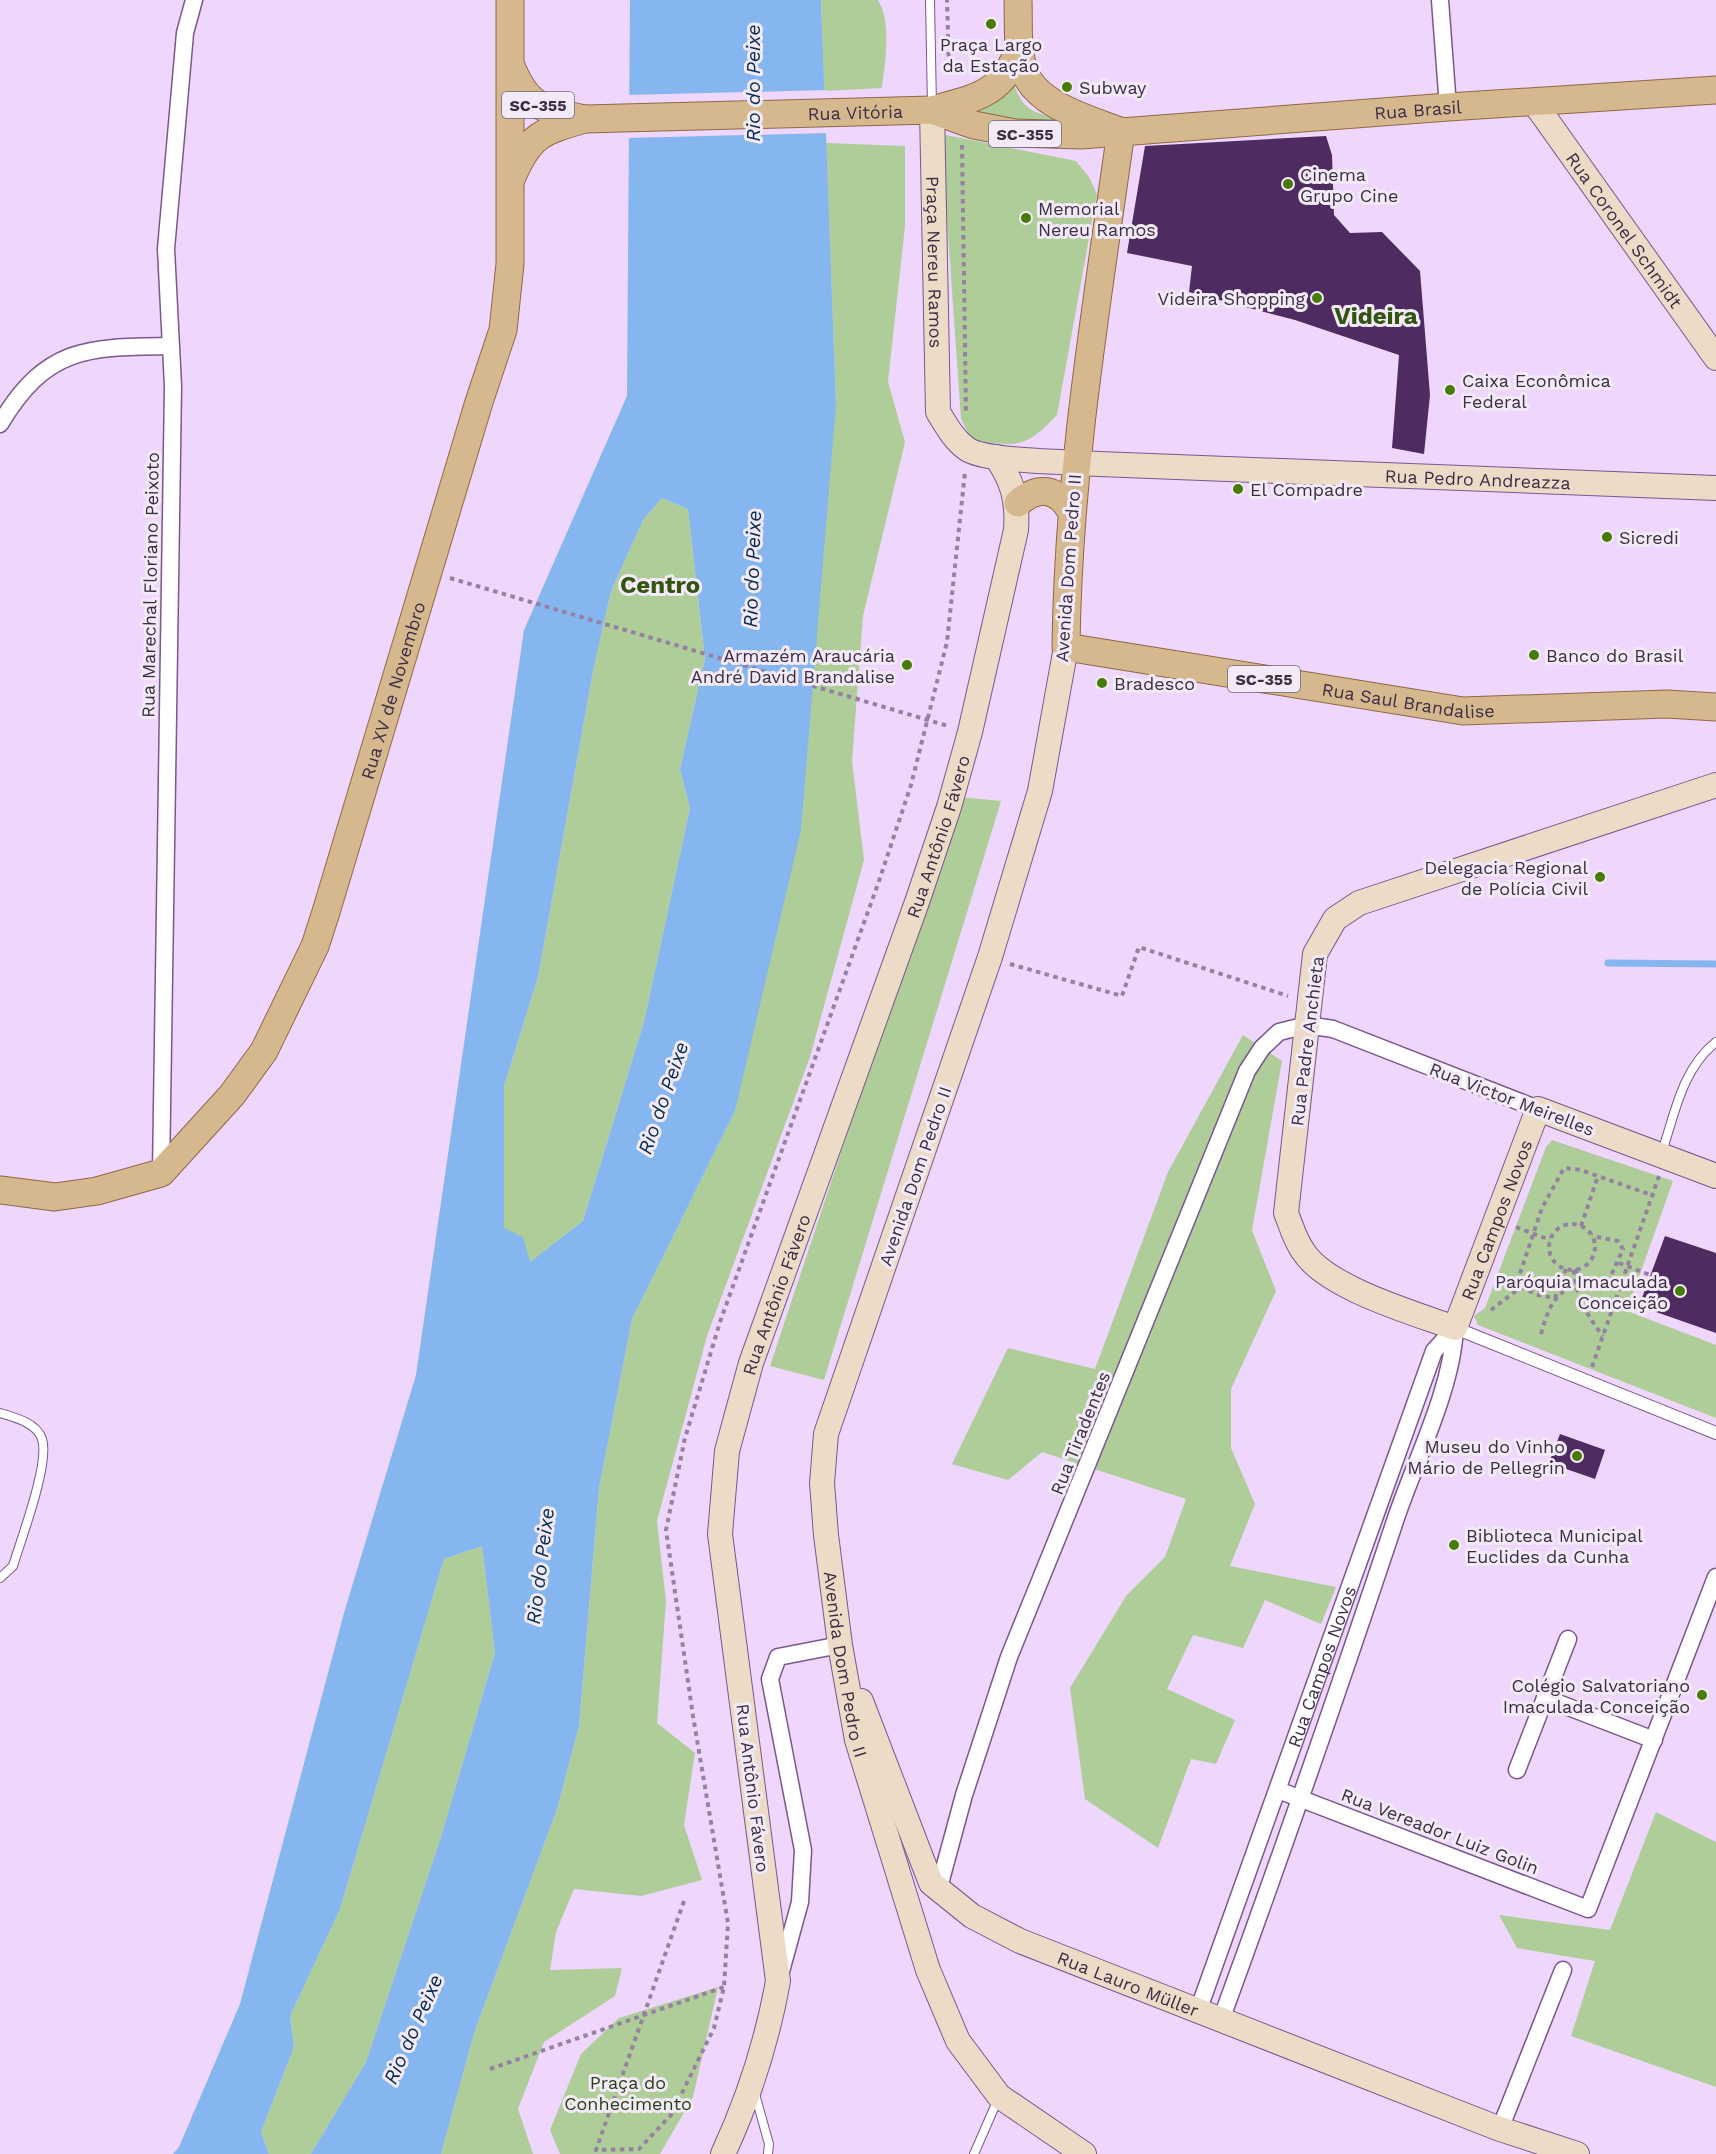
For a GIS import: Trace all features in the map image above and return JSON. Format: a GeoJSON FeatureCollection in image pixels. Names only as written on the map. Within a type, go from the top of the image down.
{"type":"FeatureCollection","features":[{"type":"Feature","properties":{"kind":"main road","name":"Rua XV de Novembro"},"geometry":{"type":"LineString","coordinates":[[161,1173],[232,1095],[264,1051],[315,946],[503,330],[510,264],[510,0]]}},
{"type":"Feature","properties":{"kind":"main road"},"geometry":{"type":"LineString","coordinates":[[1018,0],[1019,48],[1025,74],[1041,94],[1121,131]]}},
{"type":"Feature","properties":{"kind":"main road"},"geometry":{"type":"LineString","coordinates":[[932,110],[973,98],[993,89],[1012,69],[1019,48]]}},
{"type":"Feature","properties":{"kind":"main road","name":"Rua Vitória"},"geometry":{"type":"LineString","coordinates":[[511,65],[519,85],[535,104],[549,110],[596,119],[932,110],[974,125],[1016,133],[1081,135],[1121,131]]}},
{"type":"Feature","properties":{"kind":"main road","name":"Rua Brasil"},"geometry":{"type":"LineString","coordinates":[[1121,131],[1716,90]]}},
{"type":"Feature","properties":{"kind":"main road","name":"Rua Coronel Schmidt"},"geometry":{"type":"LineString","coordinates":[[1533,101],[1716,358]]}},
{"type":"Feature","properties":{"kind":"main road","name":"Praça Nereu Ramos"},"geometry":{"type":"LineString","coordinates":[[932,110],[938,412]]}},
{"type":"Feature","properties":{"kind":"main road","name":"Rua Vitória"},"geometry":{"type":"LineString","coordinates":[[511,180],[522,154],[537,137],[596,119]]}},
{"type":"Feature","properties":{"kind":"main road","name":"Avenida Dom Pedro II"},"geometry":{"type":"LineString","coordinates":[[1084,2154],[999,2096],[958,2041],[928,1970],[857,1740],[840,1645],[822,1483],[826,1434],[990,957],[1040,792],[1065,647],[1066,568],[1074,463],[1121,131]]}},
{"type":"Feature","properties":{"kind":"main road","name":"Rua Pedro Andreazza"},"geometry":{"type":"LineString","coordinates":[[938,412],[955,439],[967,449],[996,457],[1074,463],[1716,488]]}},
{"type":"Feature","properties":{"kind":"main road","name":"Rua Antônio Fávero"},"geometry":{"type":"LineString","coordinates":[[723,2154],[752,2086],[765,2042],[777,1981],[720,1534],[728,1451],[751,1364],[918,902],[970,732],[1008,568],[1018,503],[1009,476],[996,457]]}},
{"type":"Feature","properties":{"kind":"main road"},"geometry":{"type":"LineString","coordinates":[[1018,503],[1038,490],[1053,494],[1066,502],[1071,511]]}},
{"type":"Feature","properties":{"kind":"main road","name":"Rua Saul Brandalise"},"geometry":{"type":"LineString","coordinates":[[1065,647],[1463,711],[1667,704],[1716,707]]}},
{"type":"Feature","properties":{"kind":"main road","name":"Rua Padre Anchieta"},"geometry":{"type":"LineString","coordinates":[[1455,1328],[1358,1291],[1324,1273],[1303,1252],[1286,1213],[1315,954],[1335,919],[1359,903],[1716,785]]}},
{"type":"Feature","properties":{"kind":"main road","name":"Rua Victor Meirelles"},"geometry":{"type":"LineString","coordinates":[[1538,1109],[1716,1176]]}},
{"type":"Feature","properties":{"kind":"main road","name":"Rua Campos Novos"},"geometry":{"type":"LineString","coordinates":[[1455,1328],[1538,1109]]}},
{"type":"Feature","properties":{"kind":"main road"},"geometry":{"type":"LineString","coordinates":[[0,1190],[55,1197],[97,1191],[161,1173]]}},
{"type":"Feature","properties":{"kind":"main road","name":"Rua Lauro Müller"},"geometry":{"type":"LineString","coordinates":[[840,1645],[930,1883],[972,1916],[1020,1941],[1500,2129],[1577,2154]]}},
{"type":"Feature","properties":{"kind":"street","name":"Rua Marechal Floriano Peixoto"},"geometry":{"type":"LineString","coordinates":[[161,1173],[173,386],[166,249],[185,33],[194,0]]}},
{"type":"Feature","properties":{"kind":"street"},"geometry":{"type":"LineString","coordinates":[[1440,0],[1448,107]]}},
{"type":"Feature","properties":{"kind":"street"},"geometry":{"type":"LineString","coordinates":[[0,424],[17,395],[46,367],[79,354],[107,347],[170,346]]}},
{"type":"Feature","properties":{"kind":"street","name":"Rua Victor Meirelles"},"geometry":{"type":"LineString","coordinates":[[1308,1014],[1333,1029],[1538,1109]]}},
{"type":"Feature","properties":{"kind":"street","name":"Rua Tiradentes"},"geometry":{"type":"LineString","coordinates":[[938,1891],[964,1795],[1009,1657],[1247,1071],[1262,1048],[1279,1032],[1308,1014]]}},
{"type":"Feature","properties":{"kind":"street"},"geometry":{"type":"LineString","coordinates":[[1455,1328],[1716,1433]]}},
{"type":"Feature","properties":{"kind":"street","name":"Rua Campos Novos"},"geometry":{"type":"LineString","coordinates":[[1198,2011],[1434,1351],[1455,1328]]}},
{"type":"Feature","properties":{"kind":"street","name":"Rua Campos Novos"},"geometry":{"type":"LineString","coordinates":[[1221,2020],[1302,1799],[1402,1501],[1454,1358],[1455,1328]]}},
{"type":"Feature","properties":{"kind":"street"},"geometry":{"type":"LineString","coordinates":[[1545,1698],[1653,1740],[1716,1577]]}},
{"type":"Feature","properties":{"kind":"street"},"geometry":{"type":"LineString","coordinates":[[1517,1770],[1568,1639]]}},
{"type":"Feature","properties":{"kind":"street"},"geometry":{"type":"LineString","coordinates":[[777,1981],[800,1902],[803,1850],[770,1679],[778,1658],[840,1645]]}},
{"type":"Feature","properties":{"kind":"street","name":"Rua Vereador Luiz Golin"},"geometry":{"type":"LineString","coordinates":[[1278,1790],[1588,1910],[1653,1740]]}},
{"type":"Feature","properties":{"kind":"street"},"geometry":{"type":"LineString","coordinates":[[1500,2129],[1563,1970]]}},
{"type":"Feature","properties":{"kind":"lane"},"geometry":{"type":"LineString","coordinates":[[930,0],[932,110]]}},
{"type":"Feature","properties":{"kind":"lane"},"geometry":{"type":"LineString","coordinates":[[1661,1156],[1685,1080],[1701,1054],[1716,1042]]}},
{"type":"Feature","properties":{"kind":"lane"},"geometry":{"type":"LineString","coordinates":[[0,1413],[24,1420],[42,1437],[45,1457],[13,1566],[0,1578]]}},
{"type":"Feature","properties":{"kind":"lane"},"geometry":{"type":"LineString","coordinates":[[752,2086],[769,2144],[768,2154]]}},
{"type":"Feature","properties":{"kind":"lane"},"geometry":{"type":"LineString","coordinates":[[974,2154],[999,2096]]}},
{"type":"Feature","properties":{"kind":"path"},"geometry":{"type":"LineString","coordinates":[[429,572],[970,732]]}},
{"type":"Feature","properties":{"kind":"path"},"geometry":{"type":"LineString","coordinates":[[990,957],[1122,996],[1139,947],[1308,1014]]}},
{"type":"Feature","properties":{"kind":"path"},"geometry":{"type":"LineString","coordinates":[[1586,1382],[1659,1182],[1661,1156]]}},
{"type":"Feature","properties":{"kind":"path"},"geometry":{"type":"LineString","coordinates":[[1521,1287],[1519,1276],[1534,1234],[1550,1190],[1564,1168],[1581,1170],[1654,1196]]}},
{"type":"Feature","properties":{"kind":"path"},"geometry":{"type":"LineString","coordinates":[[1581,1226],[1598,1176]]}},
{"type":"Feature","properties":{"kind":"path"},"geometry":{"type":"LineString","coordinates":[[1574,1269],[1584,1279],[1598,1283],[1609,1280],[1619,1263],[1623,1249],[1618,1241],[1592,1236],[1581,1226],[1573,1224],[1559,1228],[1550,1240],[1549,1247],[1554,1261],[1566,1269],[1581,1268],[1592,1257],[1594,1243],[1592,1236]]}},
{"type":"Feature","properties":{"kind":"path"},"geometry":{"type":"LineString","coordinates":[[1521,1229],[1550,1240]]}},
{"type":"Feature","properties":{"kind":"path"},"geometry":{"type":"LineString","coordinates":[[1619,1263],[1650,1275]]}},
{"type":"Feature","properties":{"kind":"path"},"geometry":{"type":"LineString","coordinates":[[1541,1334],[1566,1269]]}},
{"type":"Feature","properties":{"kind":"path"},"geometry":{"type":"LineString","coordinates":[[1574,1269],[1574,1284],[1590,1319],[1604,1336]]}},
{"type":"Feature","properties":{"kind":"path"},"geometry":{"type":"LineString","coordinates":[[1555,1298],[1563,1289],[1584,1279]]}},
{"type":"Feature","properties":{"kind":"path"},"geometry":{"type":"LineString","coordinates":[[1521,1287],[1538,1295],[1555,1298]]}},
{"type":"Feature","properties":{"kind":"path"},"geometry":{"type":"LineString","coordinates":[[1491,1310],[1521,1287]]}},
{"type":"Feature","properties":{"kind":"path"},"geometry":{"type":"LineString","coordinates":[[596,2150],[684,1900]]}},
{"type":"Feature","properties":{"kind":"path"},"geometry":{"type":"LineString","coordinates":[[490,2069],[724,1987]]}},
{"type":"Feature","properties":{"kind":"green space"},"geometry":{"type":"Polygon","coordinates":[[[821,0],[878,0],[885,20],[886,32],[882,88],[824,91],[821,0]]]}},
{"type":"Feature","properties":{"kind":"green space"},"geometry":{"type":"Polygon","coordinates":[[[1013,80],[1018,95],[1025,105],[1033,111],[1059,118],[1073,128],[976,113],[989,105],[1013,80]]]}},
{"type":"Feature","properties":{"kind":"green space"},"geometry":{"type":"Polygon","coordinates":[[[941,134],[1076,161],[1089,177],[1097,194],[1057,415],[1037,434],[1020,443],[1000,444],[972,440],[961,419],[941,134]]]}},
{"type":"Feature","properties":{"kind":"green space"},"geometry":{"type":"Polygon","coordinates":[[[826,143],[905,146],[905,226],[888,382],[905,442],[863,616],[852,761],[864,860],[810,1057],[707,1336],[657,1521],[666,1601],[657,1723],[695,1753],[684,1825],[702,1880],[641,1896],[574,1889],[556,1932],[550,1970],[622,1968],[615,1996],[544,2042],[518,2109],[533,2154],[441,2154],[474,2033],[557,1809],[579,1726],[599,1488],[632,1319],[735,1111],[836,404],[826,143]]]}},
{"type":"Feature","properties":{"kind":"green space"},"geometry":{"type":"Polygon","coordinates":[[[662,498],[688,509],[705,659],[680,769],[690,808],[644,1022],[583,1221],[530,1262],[504,1228],[504,1086],[538,977],[593,671],[611,591],[643,520],[662,498]]]}},
{"type":"Feature","properties":{"kind":"green space"},"geometry":{"type":"Polygon","coordinates":[[[959,797],[1001,801],[824,1380],[770,1366],[959,797]]]}},
{"type":"Feature","properties":{"kind":"green space"},"geometry":{"type":"Polygon","coordinates":[[[1243,1035],[1282,1061],[1252,1230],[1276,1291],[1231,1389],[1231,1448],[1255,1504],[1230,1566],[1336,1587],[1321,1624],[1265,1600],[1243,1648],[1193,1635],[1167,1689],[1235,1720],[1216,1764],[1191,1759],[1158,1848],[1085,1799],[1070,1688],[1126,1596],[1165,1557],[1186,1499],[1042,1452],[1008,1480],[952,1464],[1008,1348],[1095,1369],[1168,1172],[1243,1035]]]}},
{"type":"Feature","properties":{"kind":"green space"},"geometry":{"type":"Polygon","coordinates":[[[1552,1140],[1673,1181],[1627,1311],[1716,1345],[1716,1418],[1478,1325],[1474,1316],[1485,1308],[1546,1147],[1552,1140]]]}},
{"type":"Feature","properties":{"kind":"green space"},"geometry":{"type":"Polygon","coordinates":[[[482,1546],[495,1653],[441,1837],[366,2062],[311,2154],[269,2154],[261,2132],[294,2047],[290,2016],[340,1909],[444,1559],[482,1546]]]}},
{"type":"Feature","properties":{"kind":"green space"},"geometry":{"type":"Polygon","coordinates":[[[1656,1812],[1716,1842],[1716,2087],[1571,2036],[1595,1961],[1517,1948],[1499,1915],[1610,1930],[1656,1812]]]}},
{"type":"Feature","properties":{"kind":"green space","name":"Praça do Conhecimento"},"geometry":{"type":"Polygon","coordinates":[[[718,1987],[693,2097],[660,2154],[560,2154],[550,2130],[581,2054],[619,2018],[718,1987]]]}},
{"type":"Feature","properties":{"kind":"water","name":"Rio do Peixe"},"geometry":{"type":"Polygon","coordinates":[[[630,0],[821,0],[836,404],[801,830],[735,1111],[632,1319],[599,1488],[579,1726],[557,1809],[474,2033],[441,2154],[311,2154],[366,2062],[441,1837],[495,1653],[482,1546],[444,1559],[340,1909],[290,2016],[294,2047],[261,2132],[269,2154],[173,2154],[179,2147],[240,2004],[344,1613],[416,1375],[524,630],[627,396],[630,0]],[[662,498],[643,520],[611,591],[593,671],[538,977],[504,1086],[504,1228],[523,1237],[530,1262],[583,1221],[644,1022],[690,808],[680,769],[705,659],[688,509],[662,498]]]}},
{"type":"Feature","properties":{"kind":"pier"},"geometry":{"type":"Polygon","coordinates":[[[827,90],[829,133],[628,138],[627,95],[827,90]]]}},
{"type":"Feature","properties":{"kind":"building","name":"Videira Shopping"},"geometry":{"type":"Polygon","coordinates":[[[1326,136],[1332,155],[1334,215],[1350,233],[1382,232],[1420,271],[1430,395],[1424,454],[1392,448],[1399,355],[1295,320],[1189,292],[1192,266],[1127,253],[1145,146],[1326,136]]]}},
{"type":"Feature","properties":{"kind":"building","name":"Paróquia Imaculada Conceição"},"geometry":{"type":"Polygon","coordinates":[[[1665,1236],[1716,1253],[1716,1333],[1639,1306],[1665,1236]]]}},
{"type":"Feature","properties":{"kind":"building","name":"Museu do Vinho Mário de Pellegrin"},"geometry":{"type":"Polygon","coordinates":[[[1560,1434],[1605,1450],[1595,1479],[1549,1463],[1560,1434]]]}},
{"type":"Feature","properties":{"kind":"waterway"},"geometry":{"type":"LineString","coordinates":[[1608,963],[1716,964]]}},
{"type":"Feature","properties":{"kind":"place","name":"Praça Largo da Estação"},"geometry":{"type":"Point","coordinates":[991,24]}},
{"type":"Feature","properties":{"kind":"place","name":"Subway"},"geometry":{"type":"Point","coordinates":[1067,87]}},
{"type":"Feature","properties":{"kind":"place","name":"Cinema Grupo Cine"},"geometry":{"type":"Point","coordinates":[1288,184]}},
{"type":"Feature","properties":{"kind":"place","name":"Memorial Nereu Ramos"},"geometry":{"type":"Point","coordinates":[1026,218]}},
{"type":"Feature","properties":{"kind":"place","name":"Videira Shopping"},"geometry":{"type":"Point","coordinates":[1317,298]}},
{"type":"Feature","properties":{"kind":"place","name":"Caixa Econômica Federal"},"geometry":{"type":"Point","coordinates":[1450,390]}},
{"type":"Feature","properties":{"kind":"place","name":"El Compadre"},"geometry":{"type":"Point","coordinates":[1238,489]}},
{"type":"Feature","properties":{"kind":"place","name":"Sicredi"},"geometry":{"type":"Point","coordinates":[1607,537]}},
{"type":"Feature","properties":{"kind":"place","name":"Banco do Brasil"},"geometry":{"type":"Point","coordinates":[1534,655]}},
{"type":"Feature","properties":{"kind":"place","name":"Armazém Araucária André David Brandalise"},"geometry":{"type":"Point","coordinates":[907,665]}},
{"type":"Feature","properties":{"kind":"place","name":"Bradesco"},"geometry":{"type":"Point","coordinates":[1102,683]}},
{"type":"Feature","properties":{"kind":"place","name":"Delegacia Regional de Polícia Civil"},"geometry":{"type":"Point","coordinates":[1600,877]}},
{"type":"Feature","properties":{"kind":"place","name":"Paróquia Imaculada Conceição"},"geometry":{"type":"Point","coordinates":[1680,1291]}},
{"type":"Feature","properties":{"kind":"place","name":"Museu do Vinho Mário de Pellegrin"},"geometry":{"type":"Point","coordinates":[1577,1456]}},
{"type":"Feature","properties":{"kind":"place","name":"Biblioteca Municipal Euclides da Cunha"},"geometry":{"type":"Point","coordinates":[1454,1545]}},
{"type":"Feature","properties":{"kind":"place","name":"Colégio Salvatoriano Imaculada Conceição"},"geometry":{"type":"Point","coordinates":[1702,1695]}},
{"type":"Feature","properties":{"kind":"district","name":"Videira"},"geometry":{"type":"Point","coordinates":[1376,316]}},
{"type":"Feature","properties":{"kind":"district","name":"Centro"},"geometry":{"type":"Point","coordinates":[660,585]}}]}
